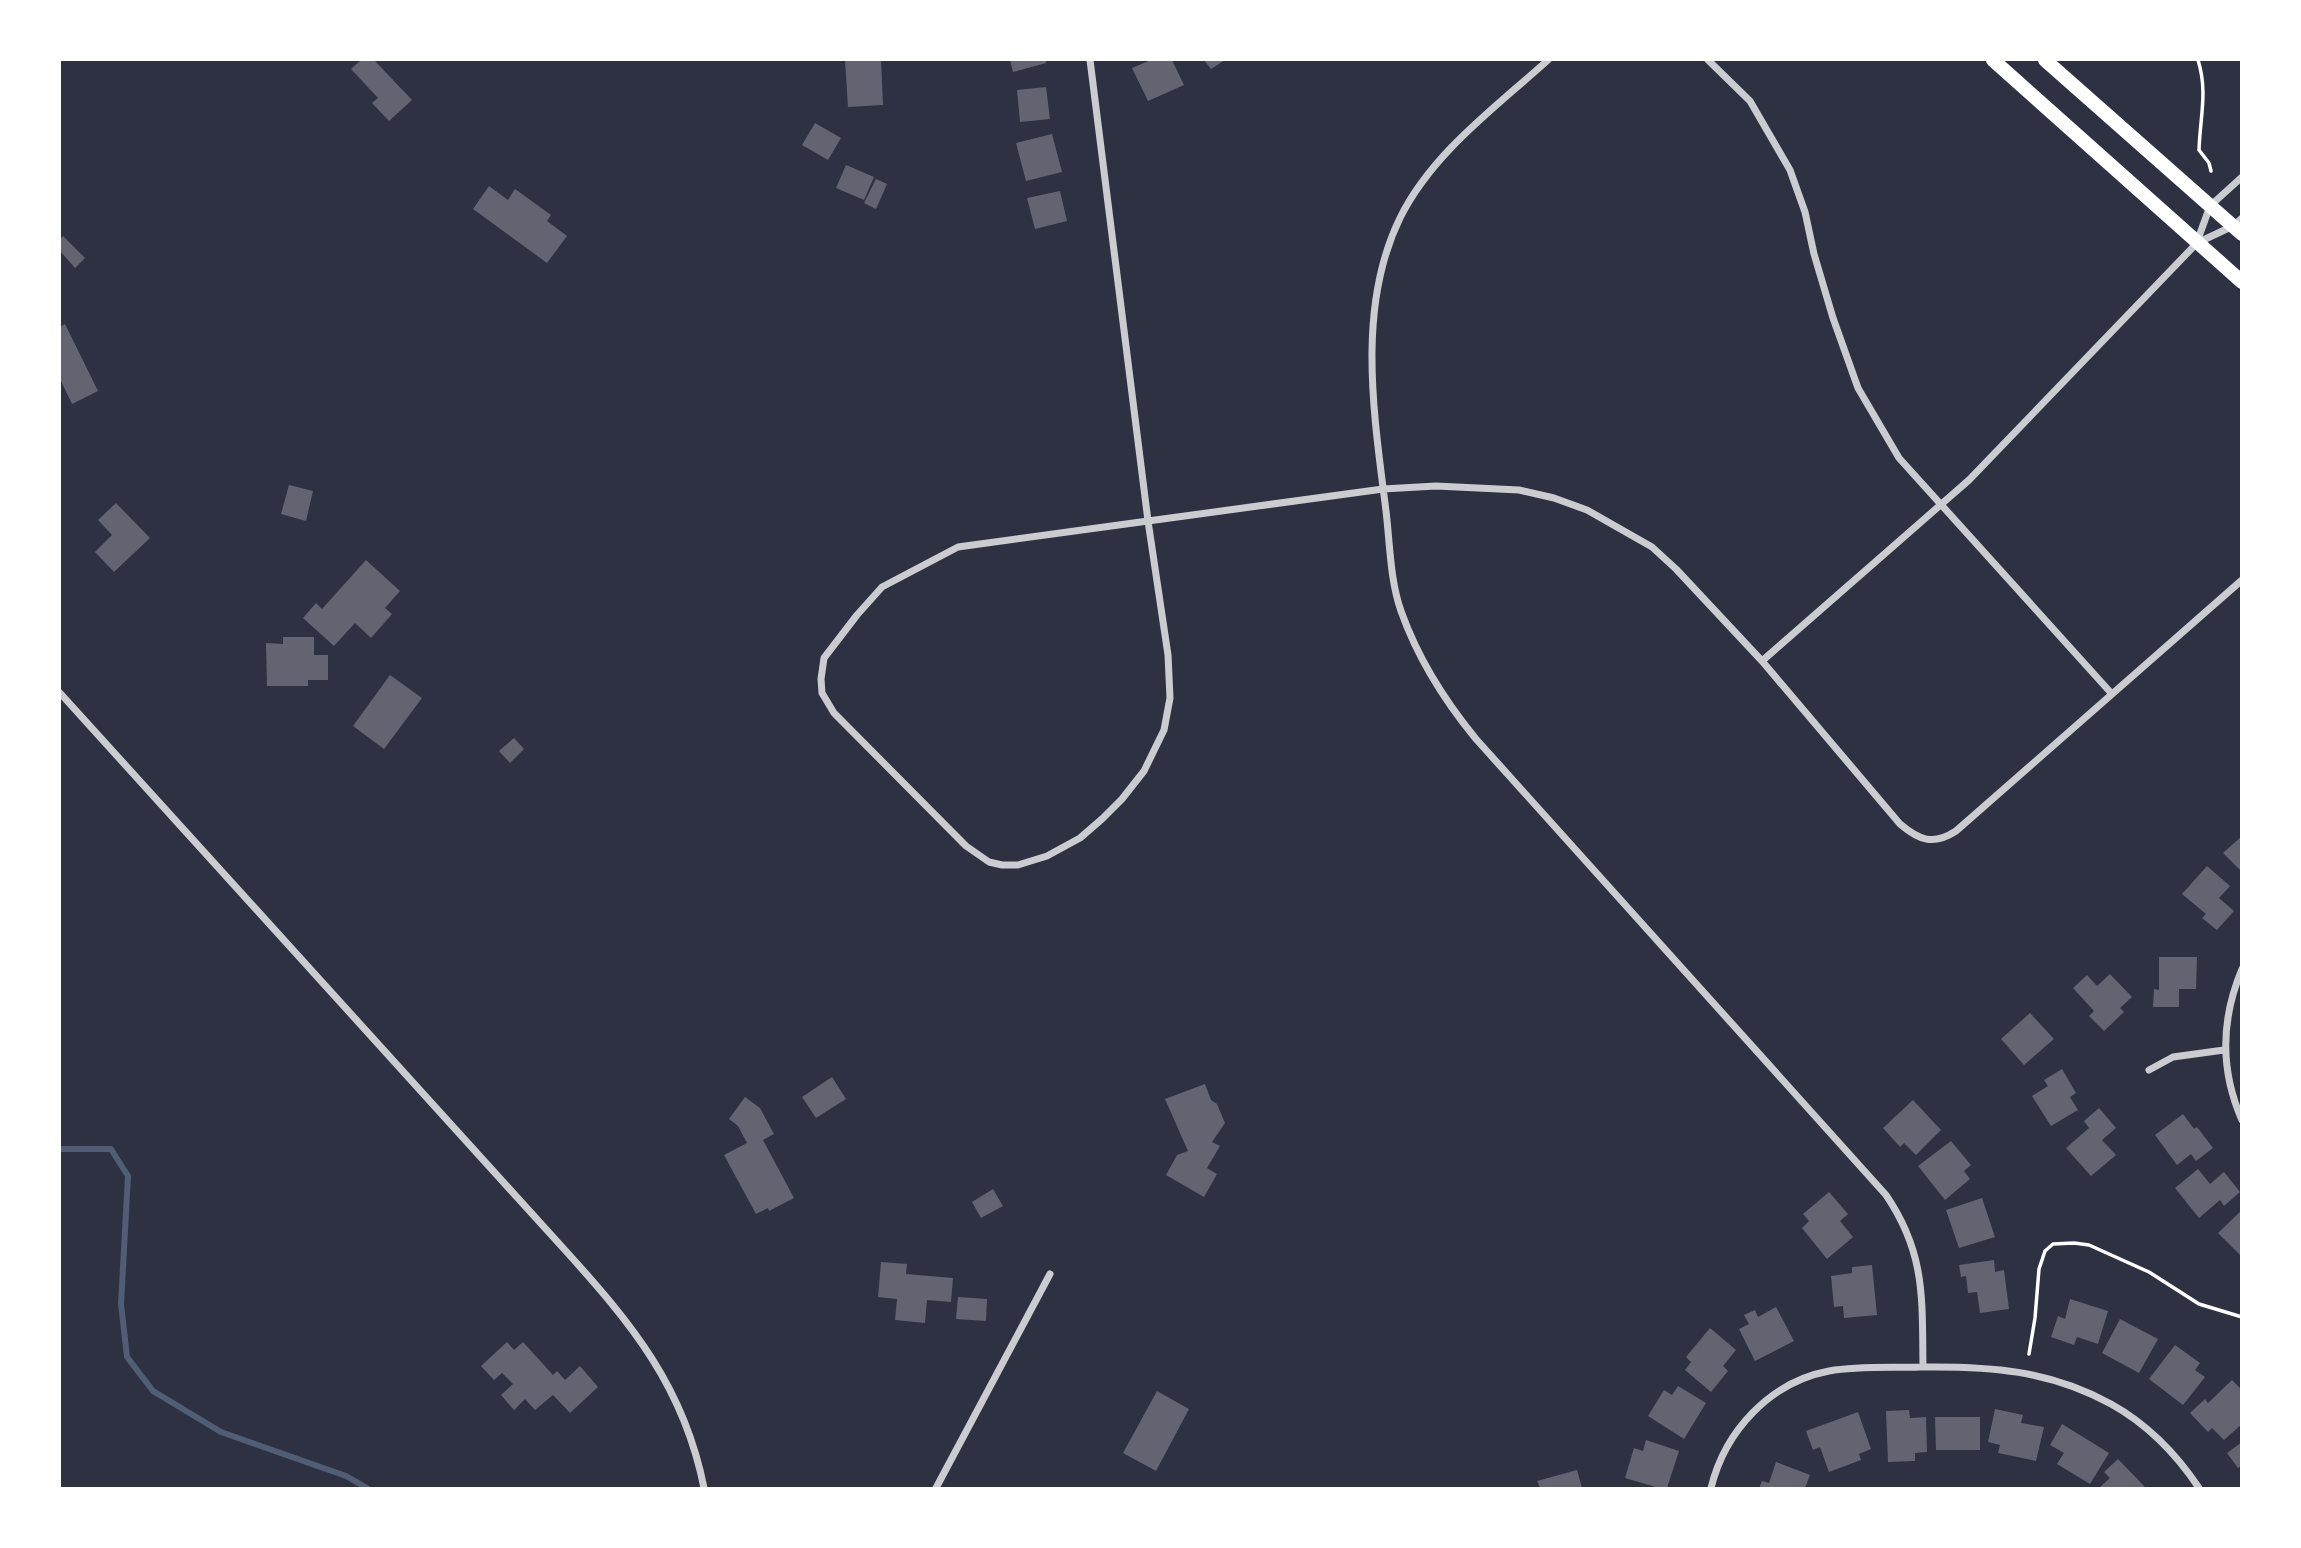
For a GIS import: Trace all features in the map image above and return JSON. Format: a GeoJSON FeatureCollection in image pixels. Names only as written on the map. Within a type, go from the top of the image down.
{"type":"FeatureCollection","features":[{"type":"Feature","properties":{"kind":"main road"},"geometry":{"type":"LineString","coordinates":[[1993,60],[2242,282]]}},
{"type":"Feature","properties":{"kind":"main road"},"geometry":{"type":"LineString","coordinates":[[2045,60],[2210,206],[2239,226]]}},
{"type":"Feature","properties":{"kind":"street"},"geometry":{"type":"LineString","coordinates":[[1090,60],[1148,521],[1168,655],[1170,698],[1164,730],[1144,771],[1122,799],[1080,838],[1047,856],[1018,865],[989,862],[966,846],[834,713],[822,693],[824,658],[882,587],[958,547],[1148,521],[1383,489],[1447,486],[1519,489],[1554,498],[1624,528],[1653,547],[1762,661],[1900,824],[1916,837],[1931,840],[1946,838],[1956,831],[2242,580]]}},
{"type":"Feature","properties":{"kind":"street"},"geometry":{"type":"LineString","coordinates":[[1548,60],[1444,155],[1401,216],[1379,278],[1372,344],[1372,375],[1383,489],[1400,608],[1414,644],[1434,682],[1475,739],[1873,1178],[1897,1211],[1910,1237],[1918,1264],[1923,1367]]}},
{"type":"Feature","properties":{"kind":"street"},"geometry":{"type":"LineString","coordinates":[[1708,60],[1749,101],[1790,170],[1805,212],[1833,318],[1858,388],[1899,458],[2112,694]]}},
{"type":"Feature","properties":{"kind":"street"},"geometry":{"type":"LineString","coordinates":[[1762,661],[1942,505],[2018,431],[2197,243],[2210,206],[2242,177]]}},
{"type":"Feature","properties":{"kind":"street"},"geometry":{"type":"LineString","coordinates":[[2197,243],[2239,226]]}},
{"type":"Feature","properties":{"kind":"street"},"geometry":{"type":"LineString","coordinates":[[60,693],[622,1316],[653,1358],[670,1388],[693,1444],[704,1489]]}},
{"type":"Feature","properties":{"kind":"street"},"geometry":{"type":"LineString","coordinates":[[2242,969],[2231,997],[2224,1050],[2233,1098],[2242,1120]]}},
{"type":"Feature","properties":{"kind":"street"},"geometry":{"type":"LineString","coordinates":[[2149,1070],[2173,1057],[2224,1050]]}},
{"type":"Feature","properties":{"kind":"street"},"geometry":{"type":"LineString","coordinates":[[936,1489],[1050,1274]]}},
{"type":"Feature","properties":{"kind":"street"},"geometry":{"type":"LineString","coordinates":[[1711,1489],[1725,1450],[1744,1421],[1770,1398],[1795,1382],[1830,1371],[1923,1367],[1979,1367],[2022,1372],[2053,1379],[2096,1396],[2130,1416],[2159,1440],[2199,1489]]}},
{"type":"Feature","properties":{"kind":"path"},"geometry":{"type":"LineString","coordinates":[[2198,60],[2203,75],[2204,94],[2199,150],[2209,163],[2211,171]]}},
{"type":"Feature","properties":{"kind":"path"},"geometry":{"type":"LineString","coordinates":[[2029,1354],[2039,1269],[2045,1251],[2053,1244],[2089,1245],[2161,1279],[2199,1304],[2242,1317]]}},
{"type":"Feature","properties":{"kind":"building"},"geometry":{"type":"Polygon","coordinates":[[[361,60],[374,60],[412,100],[389,121],[372,103],[378,98],[351,69],[361,60]]]}},
{"type":"Feature","properties":{"kind":"building"},"geometry":{"type":"Polygon","coordinates":[[[845,60],[881,60],[883,105],[848,107],[845,60]]]}},
{"type":"Feature","properties":{"kind":"building"},"geometry":{"type":"Polygon","coordinates":[[[1010,60],[1046,60],[1046,63],[1013,72],[1010,60]]]}},
{"type":"Feature","properties":{"kind":"building"},"geometry":{"type":"Polygon","coordinates":[[[1151,60],[1172,60],[1184,85],[1148,101],[1132,68],[1151,60]]]}},
{"type":"Feature","properties":{"kind":"building"},"geometry":{"type":"Polygon","coordinates":[[[1204,60],[1225,60],[1211,69],[1204,60]]]}},
{"type":"Feature","properties":{"kind":"building"},"geometry":{"type":"Polygon","coordinates":[[[1046,87],[1050,119],[1020,122],[1017,90],[1046,87]]]}},
{"type":"Feature","properties":{"kind":"building"},"geometry":{"type":"Polygon","coordinates":[[[815,123],[841,138],[828,160],[802,145],[815,123]]]}},
{"type":"Feature","properties":{"kind":"building"},"geometry":{"type":"Polygon","coordinates":[[[1052,134],[1062,172],[1026,181],[1016,143],[1052,134]]]}},
{"type":"Feature","properties":{"kind":"building"},"geometry":{"type":"Polygon","coordinates":[[[846,165],[874,177],[864,200],[836,188],[846,165]]]}},
{"type":"Feature","properties":{"kind":"building"},"geometry":{"type":"Polygon","coordinates":[[[876,179],[887,184],[876,209],[864,203],[876,179]]]}},
{"type":"Feature","properties":{"kind":"building"},"geometry":{"type":"Polygon","coordinates":[[[489,186],[508,200],[515,189],[551,215],[547,221],[567,236],[547,263],[473,209],[489,186]]]}},
{"type":"Feature","properties":{"kind":"building"},"geometry":{"type":"Polygon","coordinates":[[[1060,191],[1067,221],[1035,229],[1027,198],[1060,191]]]}},
{"type":"Feature","properties":{"kind":"building"},"geometry":{"type":"Polygon","coordinates":[[[63,236],[85,258],[75,268],[60,251],[60,239],[63,236]]]}},
{"type":"Feature","properties":{"kind":"building"},"geometry":{"type":"Polygon","coordinates":[[[65,324],[98,391],[72,404],[60,379],[60,327],[65,324]]]}},
{"type":"Feature","properties":{"kind":"building"},"geometry":{"type":"Polygon","coordinates":[[[289,485],[313,491],[306,521],[281,514],[289,485]]]}},
{"type":"Feature","properties":{"kind":"building"},"geometry":{"type":"Polygon","coordinates":[[[116,503],[150,538],[114,572],[95,552],[112,535],[98,520],[116,503]]]}},
{"type":"Feature","properties":{"kind":"building"},"geometry":{"type":"Polygon","coordinates":[[[366,560],[400,591],[385,608],[392,614],[371,638],[355,623],[334,646],[303,618],[316,603],[322,609],[366,560]]]}},
{"type":"Feature","properties":{"kind":"building"},"geometry":{"type":"Polygon","coordinates":[[[283,637],[314,637],[314,655],[328,655],[328,680],[308,680],[308,686],[267,686],[266,643],[283,644],[283,637]]]}},
{"type":"Feature","properties":{"kind":"building"},"geometry":{"type":"Polygon","coordinates":[[[390,675],[422,698],[384,749],[353,726],[390,675]]]}},
{"type":"Feature","properties":{"kind":"building"},"geometry":{"type":"Polygon","coordinates":[[[514,738],[524,749],[510,763],[499,751],[514,738]]]}},
{"type":"Feature","properties":{"kind":"building"},"geometry":{"type":"Polygon","coordinates":[[[2242,836],[2242,872],[2223,853],[2242,836]]]}},
{"type":"Feature","properties":{"kind":"building"},"geometry":{"type":"Polygon","coordinates":[[[2207,866],[2230,886],[2219,898],[2234,911],[2217,930],[2202,918],[2206,914],[2182,894],[2207,866]]]}},
{"type":"Feature","properties":{"kind":"building"},"geometry":{"type":"Polygon","coordinates":[[[2159,957],[2197,957],[2196,989],[2179,989],[2179,1007],[2153,1007],[2154,989],[2159,990],[2159,957]]]}},
{"type":"Feature","properties":{"kind":"building"},"geometry":{"type":"Polygon","coordinates":[[[2110,974],[2132,997],[2120,1008],[2124,1012],[2104,1031],[2089,1016],[2094,1011],[2073,988],[2087,975],[2097,986],[2110,974]]]}},
{"type":"Feature","properties":{"kind":"building"},"geometry":{"type":"Polygon","coordinates":[[[2030,1013],[2054,1039],[2024,1065],[2001,1039],[2030,1013]]]}},
{"type":"Feature","properties":{"kind":"building"},"geometry":{"type":"Polygon","coordinates":[[[2062,1069],[2076,1093],[2070,1097],[2078,1110],[2051,1126],[2032,1096],[2048,1086],[2044,1080],[2062,1069]]]}},
{"type":"Feature","properties":{"kind":"building"},"geometry":{"type":"Polygon","coordinates":[[[832,1077],[846,1099],[816,1118],[802,1097],[832,1077]]]}},
{"type":"Feature","properties":{"kind":"building"},"geometry":{"type":"Polygon","coordinates":[[[1205,1084],[1225,1123],[1212,1142],[1220,1146],[1207,1168],[1217,1174],[1204,1197],[1166,1175],[1177,1155],[1188,1151],[1165,1099],[1205,1084]]]}},
{"type":"Feature","properties":{"kind":"building"},"geometry":{"type":"Polygon","coordinates":[[[745,1097],[760,1108],[774,1134],[763,1140],[794,1198],[769,1211],[768,1208],[756,1214],[724,1155],[747,1143],[738,1126],[729,1119],[745,1097]]]}},
{"type":"Feature","properties":{"kind":"building"},"geometry":{"type":"Polygon","coordinates":[[[1913,1100],[1941,1130],[1916,1155],[1904,1143],[1900,1147],[1883,1128],[1913,1100]]]}},
{"type":"Feature","properties":{"kind":"building"},"geometry":{"type":"Polygon","coordinates":[[[2099,1108],[2116,1128],[2102,1140],[2116,1155],[2091,1176],[2066,1148],[2089,1128],[2084,1121],[2099,1108]]]}},
{"type":"Feature","properties":{"kind":"building"},"geometry":{"type":"Polygon","coordinates":[[[2183,1114],[2213,1148],[2196,1161],[2191,1154],[2177,1165],[2155,1135],[2183,1114]]]}},
{"type":"Feature","properties":{"kind":"building"},"geometry":{"type":"Polygon","coordinates":[[[1951,1141],[1971,1165],[1964,1171],[1970,1179],[1945,1200],[1918,1166],[1951,1141]]]}},
{"type":"Feature","properties":{"kind":"building"},"geometry":{"type":"Polygon","coordinates":[[[2198,1169],[2210,1184],[2224,1172],[2240,1192],[2224,1206],[2220,1200],[2199,1218],[2175,1188],[2198,1169]]]}},
{"type":"Feature","properties":{"kind":"building"},"geometry":{"type":"Polygon","coordinates":[[[993,1189],[1003,1206],[981,1218],[972,1202],[993,1189]]]}},
{"type":"Feature","properties":{"kind":"building"},"geometry":{"type":"Polygon","coordinates":[[[1829,1192],[1848,1214],[1840,1221],[1853,1237],[1827,1259],[1802,1228],[1809,1221],[1803,1214],[1829,1192]]]}},
{"type":"Feature","properties":{"kind":"building"},"geometry":{"type":"Polygon","coordinates":[[[1982,1198],[1995,1237],[1959,1248],[1946,1210],[1982,1198]]]}},
{"type":"Feature","properties":{"kind":"building"},"geometry":{"type":"Polygon","coordinates":[[[2242,1210],[2242,1257],[2218,1233],[2242,1210]]]}},
{"type":"Feature","properties":{"kind":"building"},"geometry":{"type":"Polygon","coordinates":[[[1994,1260],[1995,1272],[2004,1270],[2009,1309],[1980,1313],[1977,1292],[1968,1293],[1966,1276],[1961,1277],[1959,1265],[1994,1260]]]}},
{"type":"Feature","properties":{"kind":"building"},"geometry":{"type":"Polygon","coordinates":[[[881,1262],[907,1264],[906,1274],[953,1278],[951,1302],[927,1300],[925,1323],[895,1320],[897,1299],[878,1297],[881,1262]]]}},
{"type":"Feature","properties":{"kind":"building"},"geometry":{"type":"Polygon","coordinates":[[[1872,1265],[1877,1315],[1844,1318],[1843,1306],[1834,1307],[1831,1276],[1852,1273],[1852,1267],[1872,1265]]]}},
{"type":"Feature","properties":{"kind":"building"},"geometry":{"type":"Polygon","coordinates":[[[958,1297],[987,1299],[986,1321],[956,1319],[958,1297]]]}},
{"type":"Feature","properties":{"kind":"building"},"geometry":{"type":"Polygon","coordinates":[[[2070,1299],[2108,1311],[2098,1344],[2077,1337],[2074,1345],[2051,1337],[2058,1316],[2065,1319],[2070,1299]]]}},
{"type":"Feature","properties":{"kind":"building"},"geometry":{"type":"Polygon","coordinates":[[[1776,1307],[1794,1341],[1755,1361],[1739,1329],[1749,1324],[1744,1315],[1755,1310],[1758,1317],[1776,1307]]]}},
{"type":"Feature","properties":{"kind":"building"},"geometry":{"type":"Polygon","coordinates":[[[2120,1319],[2158,1339],[2139,1373],[2102,1353],[2120,1319]]]}},
{"type":"Feature","properties":{"kind":"building"},"geometry":{"type":"Polygon","coordinates":[[[1710,1328],[1736,1350],[1723,1366],[1728,1371],[1711,1392],[1685,1370],[1691,1362],[1686,1357],[1710,1328]]]}},
{"type":"Feature","properties":{"kind":"building"},"geometry":{"type":"Polygon","coordinates":[[[507,1342],[514,1350],[523,1342],[553,1375],[557,1371],[565,1380],[580,1366],[598,1387],[570,1413],[553,1395],[535,1410],[525,1399],[514,1410],[501,1395],[513,1384],[502,1373],[494,1380],[481,1366],[507,1342]]]}},
{"type":"Feature","properties":{"kind":"building"},"geometry":{"type":"Polygon","coordinates":[[[2175,1345],[2200,1363],[2195,1370],[2205,1377],[2183,1405],[2149,1379],[2175,1345]]]}},
{"type":"Feature","properties":{"kind":"building"},"geometry":{"type":"Polygon","coordinates":[[[2232,1380],[2242,1390],[2242,1424],[2224,1440],[2212,1428],[2208,1432],[2190,1413],[2205,1399],[2208,1403],[2232,1380]]]}},
{"type":"Feature","properties":{"kind":"building"},"geometry":{"type":"Polygon","coordinates":[[[1678,1386],[1706,1403],[1684,1439],[1648,1416],[1664,1390],[1672,1395],[1678,1386]]]}},
{"type":"Feature","properties":{"kind":"building"},"geometry":{"type":"Polygon","coordinates":[[[1157,1391],[1189,1409],[1156,1471],[1123,1453],[1157,1391]]]}},
{"type":"Feature","properties":{"kind":"building"},"geometry":{"type":"Polygon","coordinates":[[[1995,1409],[2023,1415],[2021,1423],[2044,1427],[2036,1461],[1998,1453],[2000,1445],[1988,1442],[1995,1409]]]}},
{"type":"Feature","properties":{"kind":"building"},"geometry":{"type":"Polygon","coordinates":[[[1909,1410],[1910,1418],[1926,1417],[1927,1452],[1915,1453],[1915,1461],[1888,1462],[1886,1411],[1909,1410]]]}},
{"type":"Feature","properties":{"kind":"building"},"geometry":{"type":"Polygon","coordinates":[[[1858,1412],[1871,1449],[1859,1454],[1861,1460],[1829,1472],[1820,1447],[1813,1450],[1806,1431],[1858,1412]]]}},
{"type":"Feature","properties":{"kind":"building"},"geometry":{"type":"Polygon","coordinates":[[[1935,1417],[1980,1417],[1980,1450],[1936,1450],[1935,1417]]]}},
{"type":"Feature","properties":{"kind":"building"},"geometry":{"type":"Polygon","coordinates":[[[2062,1424],[2109,1453],[2090,1484],[2057,1464],[2064,1453],[2050,1445],[2062,1424]]]}},
{"type":"Feature","properties":{"kind":"building"},"geometry":{"type":"Polygon","coordinates":[[[1646,1440],[1679,1451],[1667,1488],[1625,1478],[1634,1448],[1643,1451],[1646,1440]]]}},
{"type":"Feature","properties":{"kind":"building"},"geometry":{"type":"Polygon","coordinates":[[[2242,1442],[2242,1465],[2238,1468],[2227,1453],[2242,1442]]]}},
{"type":"Feature","properties":{"kind":"building"},"geometry":{"type":"Polygon","coordinates":[[[2118,1459],[2146,1488],[2100,1487],[2110,1478],[2104,1472],[2118,1459]]]}},
{"type":"Feature","properties":{"kind":"building"},"geometry":{"type":"Polygon","coordinates":[[[1776,1462],[1810,1475],[1805,1488],[1759,1488],[1762,1481],[1769,1483],[1776,1462]]]}},
{"type":"Feature","properties":{"kind":"building"},"geometry":{"type":"Polygon","coordinates":[[[1577,1470],[1582,1488],[1540,1488],[1537,1481],[1577,1470]]]}},
{"type":"Feature","properties":{"kind":"waterway"},"geometry":{"type":"LineString","coordinates":[[60,1149],[111,1149],[128,1176],[121,1304],[127,1357],[153,1391],[221,1432],[346,1476],[367,1488]]}}]}
